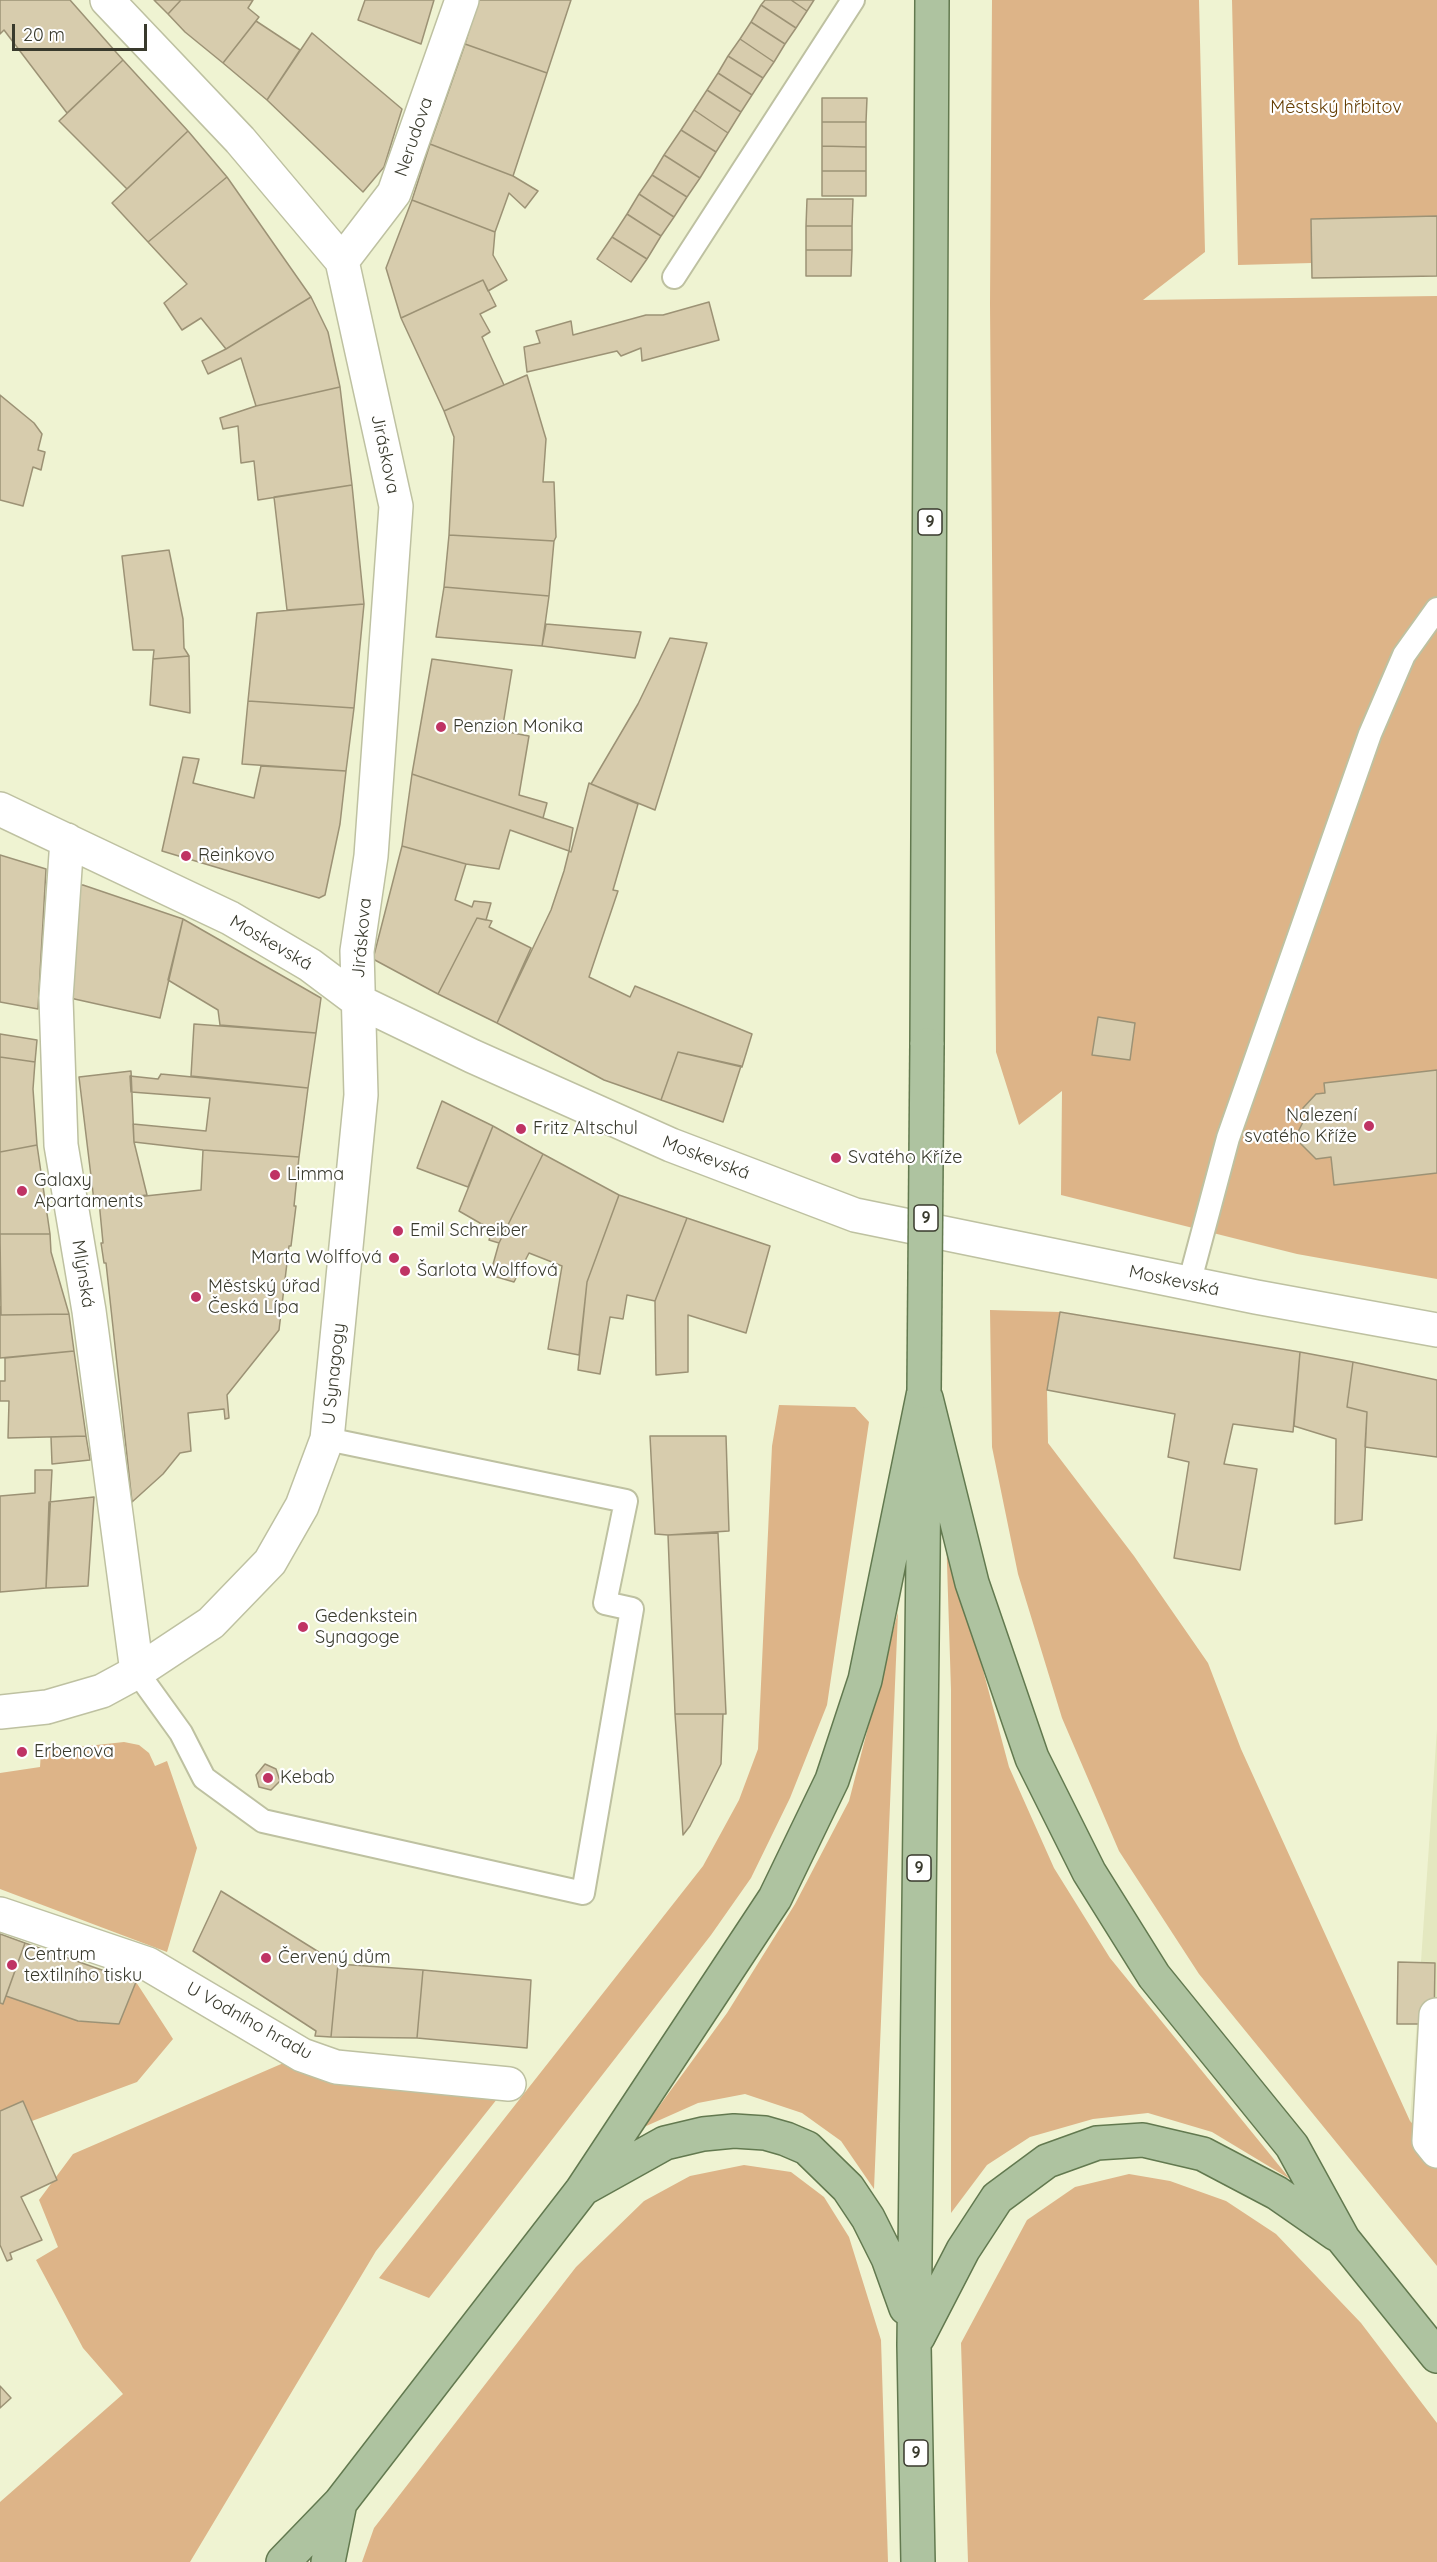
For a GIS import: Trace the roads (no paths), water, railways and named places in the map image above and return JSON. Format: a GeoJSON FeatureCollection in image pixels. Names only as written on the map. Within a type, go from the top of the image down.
{"type":"FeatureCollection","features":[{"type":"Feature","properties":{"kind":"main road","name":"9"},"geometry":{"type":"LineString","coordinates":[[918,2562],[914,2345],[927,1045],[932,0]]}},
{"type":"Feature","properties":{"kind":"main road"},"geometry":{"type":"LineString","coordinates":[[283,2562],[340,2503],[582,2190],[775,1898],[832,1780],[866,1680],[924,1391]]}},
{"type":"Feature","properties":{"kind":"main road"},"geometry":{"type":"LineString","coordinates":[[924,1391],[972,1582],[1038,1768],[1089,1872],[1154,1976],[1292,2146],[1343,2238],[1437,2356]]}},
{"type":"Feature","properties":{"kind":"main road"},"geometry":{"type":"LineString","coordinates":[[582,2190],[665,2143],[703,2134],[734,2131],[765,2133],[807,2148],[848,2188],[868,2218],[888,2258],[904,2301],[914,2345]]}},
{"type":"Feature","properties":{"kind":"main road"},"geometry":{"type":"LineString","coordinates":[[914,2345],[963,2250],[997,2198],[1047,2161],[1097,2143],[1143,2140],[1203,2154],[1276,2193],[1343,2238]]}},
{"type":"Feature","properties":{"kind":"main road"},"geometry":{"type":"LineString","coordinates":[[314,2562],[340,2503]]}},
{"type":"Feature","properties":{"kind":"main road"},"geometry":{"type":"LineString","coordinates":[[328,2562],[340,2503]]}},
{"type":"Feature","properties":{"kind":"street","name":"Jiráskova"},"geometry":{"type":"LineString","coordinates":[[107,0],[240,140],[342,261],[396,506],[371,856],[357,951],[358,1001]]}},
{"type":"Feature","properties":{"kind":"street","name":"Nerudova"},"geometry":{"type":"LineString","coordinates":[[342,261],[394,193],[462,0]]}},
{"type":"Feature","properties":{"kind":"street","name":"Moskevská"},"geometry":{"type":"LineString","coordinates":[[0,808],[230,918],[310,965],[358,1001],[472,1056],[671,1145],[855,1215],[1189,1284],[1437,1330]]}},
{"type":"Feature","properties":{"kind":"street","name":"Mlýnská"},"geometry":{"type":"LineString","coordinates":[[67,840],[56,998],[62,1145],[89,1311],[137,1672]]}},
{"type":"Feature","properties":{"kind":"street","name":"U Synagogy"},"geometry":{"type":"LineString","coordinates":[[137,1672],[211,1623],[270,1562],[302,1506],[327,1439],[361,1095],[358,1001]]}},
{"type":"Feature","properties":{"kind":"street"},"geometry":{"type":"LineString","coordinates":[[0,1712],[47,1707],[102,1691],[137,1672]]}},
{"type":"Feature","properties":{"kind":"street","name":"U Vodního hradu"},"geometry":{"type":"LineString","coordinates":[[0,1914],[148,1964],[302,2055],[336,2067],[509,2084]]}},
{"type":"Feature","properties":{"kind":"street"},"geometry":{"type":"LineString","coordinates":[[1436,2015],[1429,2141],[1437,2151]]}},
{"type":"Feature","properties":{"kind":"lane"},"geometry":{"type":"LineString","coordinates":[[674,277],[853,0]]}},
{"type":"Feature","properties":{"kind":"lane"},"geometry":{"type":"LineString","coordinates":[[1189,1284],[1227,1138],[1370,734],[1404,655],[1437,609]]}},
{"type":"Feature","properties":{"kind":"lane"},"geometry":{"type":"LineString","coordinates":[[137,1672],[181,1733],[204,1778],[263,1821],[583,1893],[632,1609],[605,1603],[626,1501],[327,1439]]}},
{"type":"Feature","properties":{"kind":"place","name":"Penzion Monika"},"geometry":{"type":"Point","coordinates":[441,727]}},
{"type":"Feature","properties":{"kind":"place","name":"Reinkovo"},"geometry":{"type":"Point","coordinates":[186,856]}},
{"type":"Feature","properties":{"kind":"place","name":"Nalezení svatého Kříže"},"geometry":{"type":"Point","coordinates":[1369,1126]}},
{"type":"Feature","properties":{"kind":"place","name":"Fritz Altschul"},"geometry":{"type":"Point","coordinates":[521,1129]}},
{"type":"Feature","properties":{"kind":"place","name":"Svatého Kříže"},"geometry":{"type":"Point","coordinates":[836,1158]}},
{"type":"Feature","properties":{"kind":"place","name":"Limma"},"geometry":{"type":"Point","coordinates":[275,1175]}},
{"type":"Feature","properties":{"kind":"place","name":"Galaxy Apartaments"},"geometry":{"type":"Point","coordinates":[22,1191]}},
{"type":"Feature","properties":{"kind":"place","name":"Emil Schreiber"},"geometry":{"type":"Point","coordinates":[398,1231]}},
{"type":"Feature","properties":{"kind":"place","name":"Marta Wolffová"},"geometry":{"type":"Point","coordinates":[394,1258]}},
{"type":"Feature","properties":{"kind":"place","name":"Šarlota Wolffová"},"geometry":{"type":"Point","coordinates":[405,1271]}},
{"type":"Feature","properties":{"kind":"place","name":"Městský úřad Česká Lípa"},"geometry":{"type":"Point","coordinates":[196,1297]}},
{"type":"Feature","properties":{"kind":"place","name":"Gedenkstein Synagoge"},"geometry":{"type":"Point","coordinates":[303,1627]}},
{"type":"Feature","properties":{"kind":"place","name":"Erbenova"},"geometry":{"type":"Point","coordinates":[22,1752]}},
{"type":"Feature","properties":{"kind":"place","name":"Kebab"},"geometry":{"type":"Point","coordinates":[268,1778]}},
{"type":"Feature","properties":{"kind":"place","name":"Červený dům"},"geometry":{"type":"Point","coordinates":[266,1958]}},
{"type":"Feature","properties":{"kind":"place","name":"Centrum textilního tisku"},"geometry":{"type":"Point","coordinates":[12,1965]}},
{"type":"Feature","properties":{"kind":"park label","name":"Městský hřbitov"},"geometry":{"type":"Point","coordinates":[1336,108]}}]}
